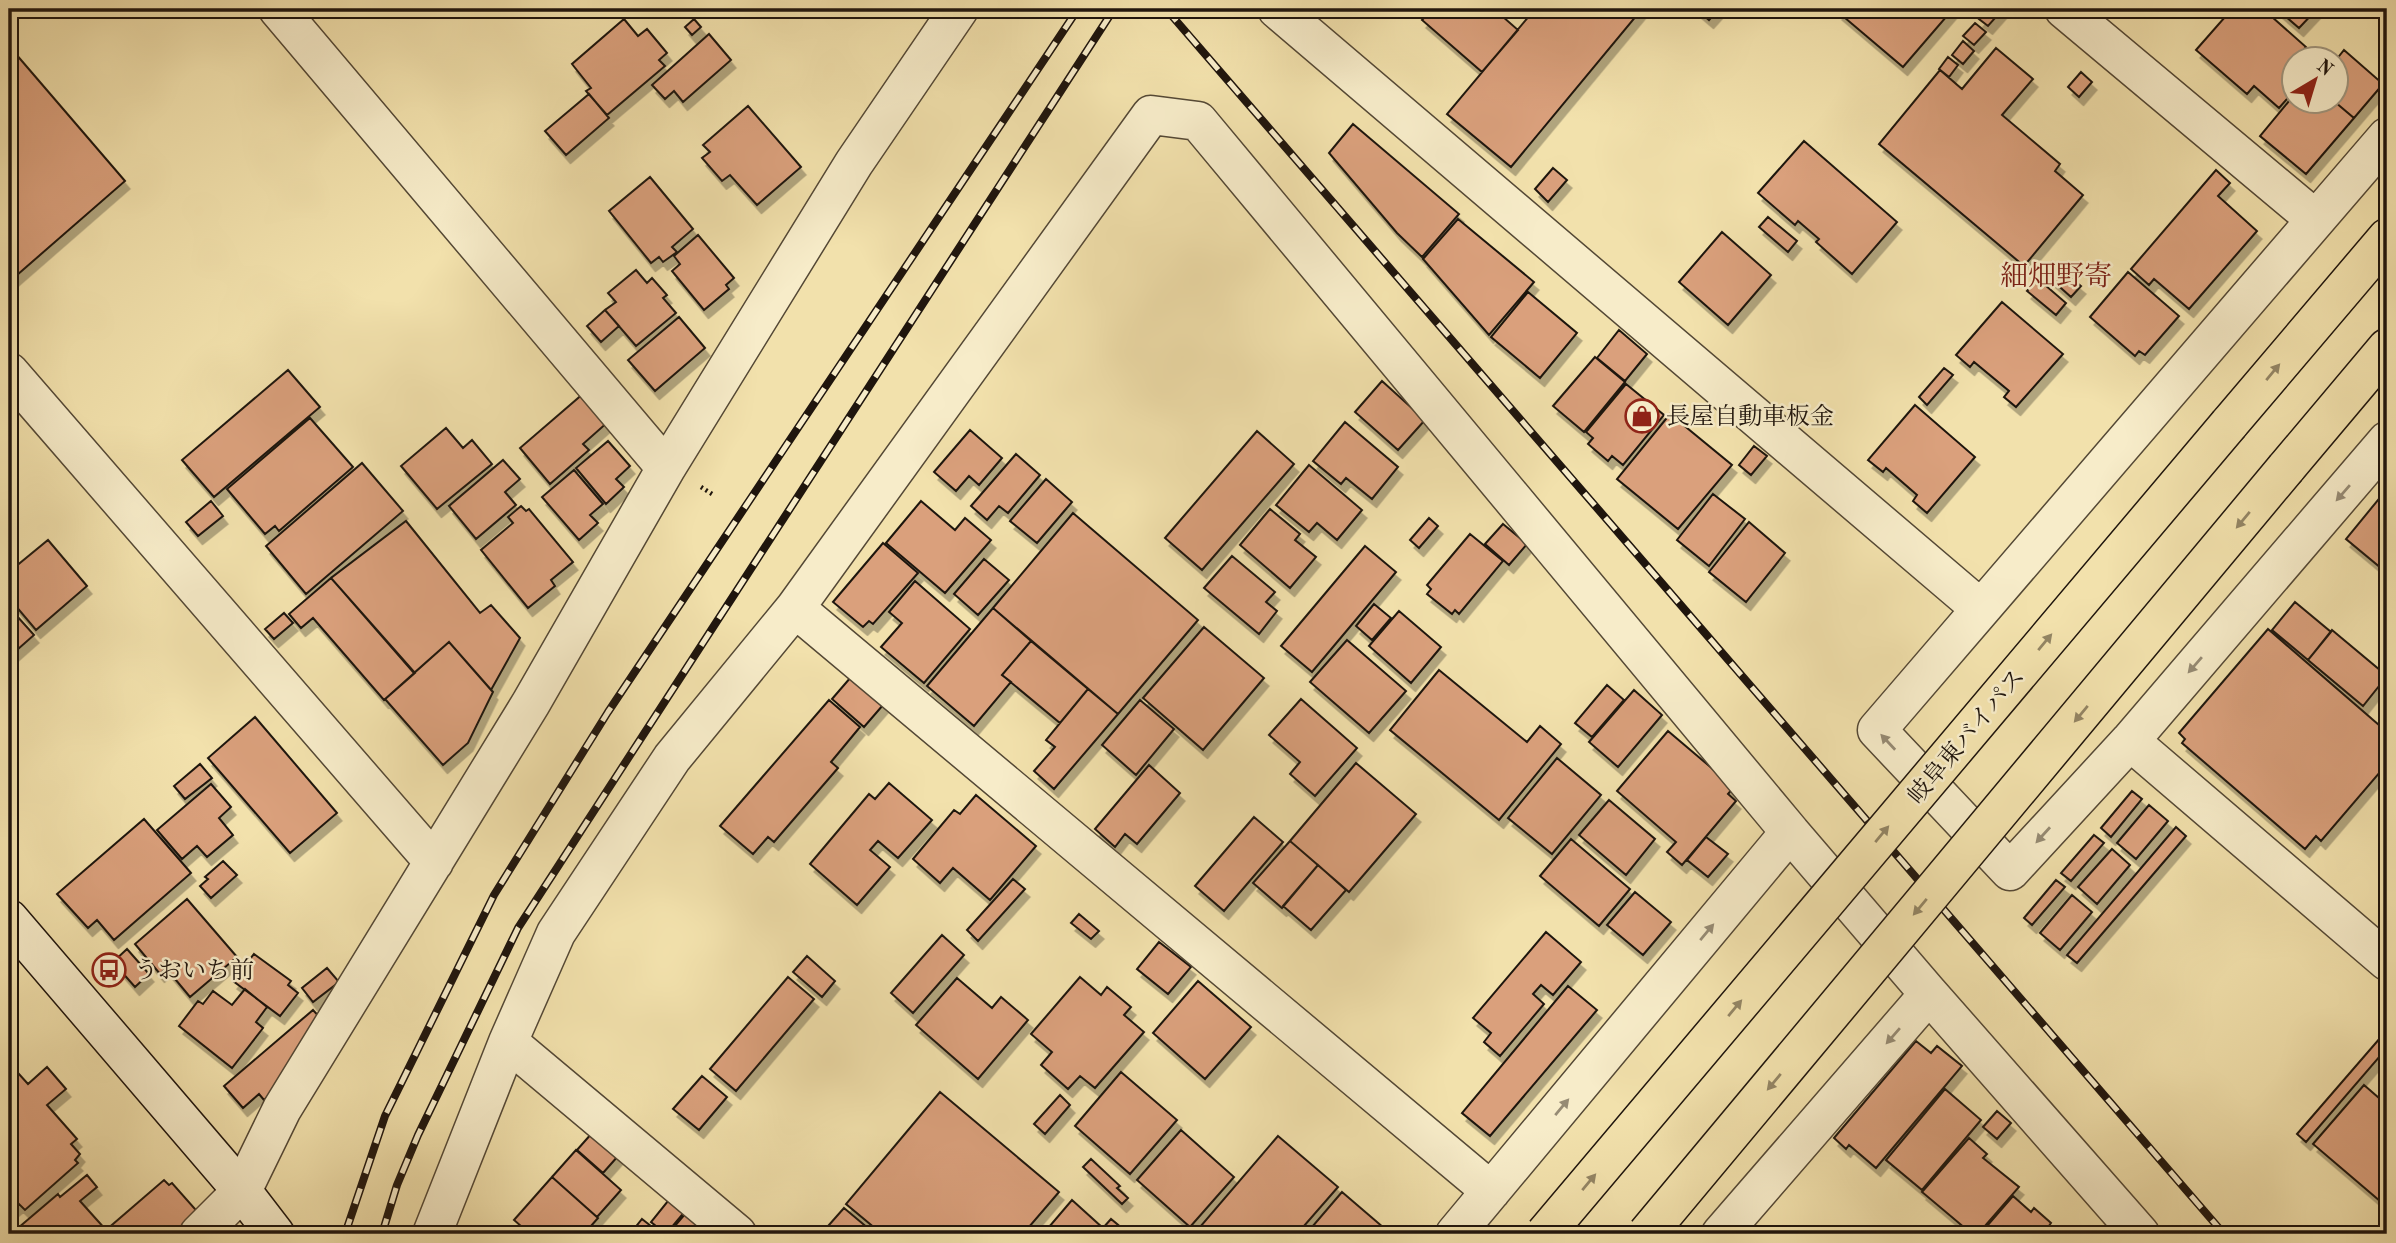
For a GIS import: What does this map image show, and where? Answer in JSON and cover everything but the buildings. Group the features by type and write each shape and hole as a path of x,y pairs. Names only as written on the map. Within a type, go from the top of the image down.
{"highway":[{"name":"岐阜東バイパス","path":"1545,1234 2387,238"},
{"path":"1647,1234 2387,348"}],"street":[{"path":"278,9 666,468"},
{"path":"199,1234 242,1191 282,1109 531,703 666,468 854,163 959,9"},
{"path":"1276,9 1981,609"},
{"path":"2064,9 2315,219"},
{"path":"432,1234 508,1042 556,933 672,758 795,608 1151,115 1198,121 1790,832 2140,1234"},
{"path":"2387,136 1877,730 2010,872 2130,741 2387,441"},
{"path":"9,372 434,862"},
{"path":"795,608 1492,1191"},
{"path":"2130,741 2387,961"},
{"path":"1455,1234 1790,832"},
{"path":"9,919 242,1191 275,1234"},
{"path":"1721,1234 1929,994"},
{"path":"508,1042 737,1234"}],"railway":[{"path":"345,1234 385,1116 494,895 608,712 1078,9"},
{"path":"382,1234 397,1185 418,1135 518,928 1114,9"},
{"path":"1166,9 2224,1234"}],"place":[{"name":"長屋自動車板金","path":"1642,416"},
{"name":"うおいち前","path":"109,970"}],"district":[{"name":"細畑野寄","path":"2056,275"}]}
